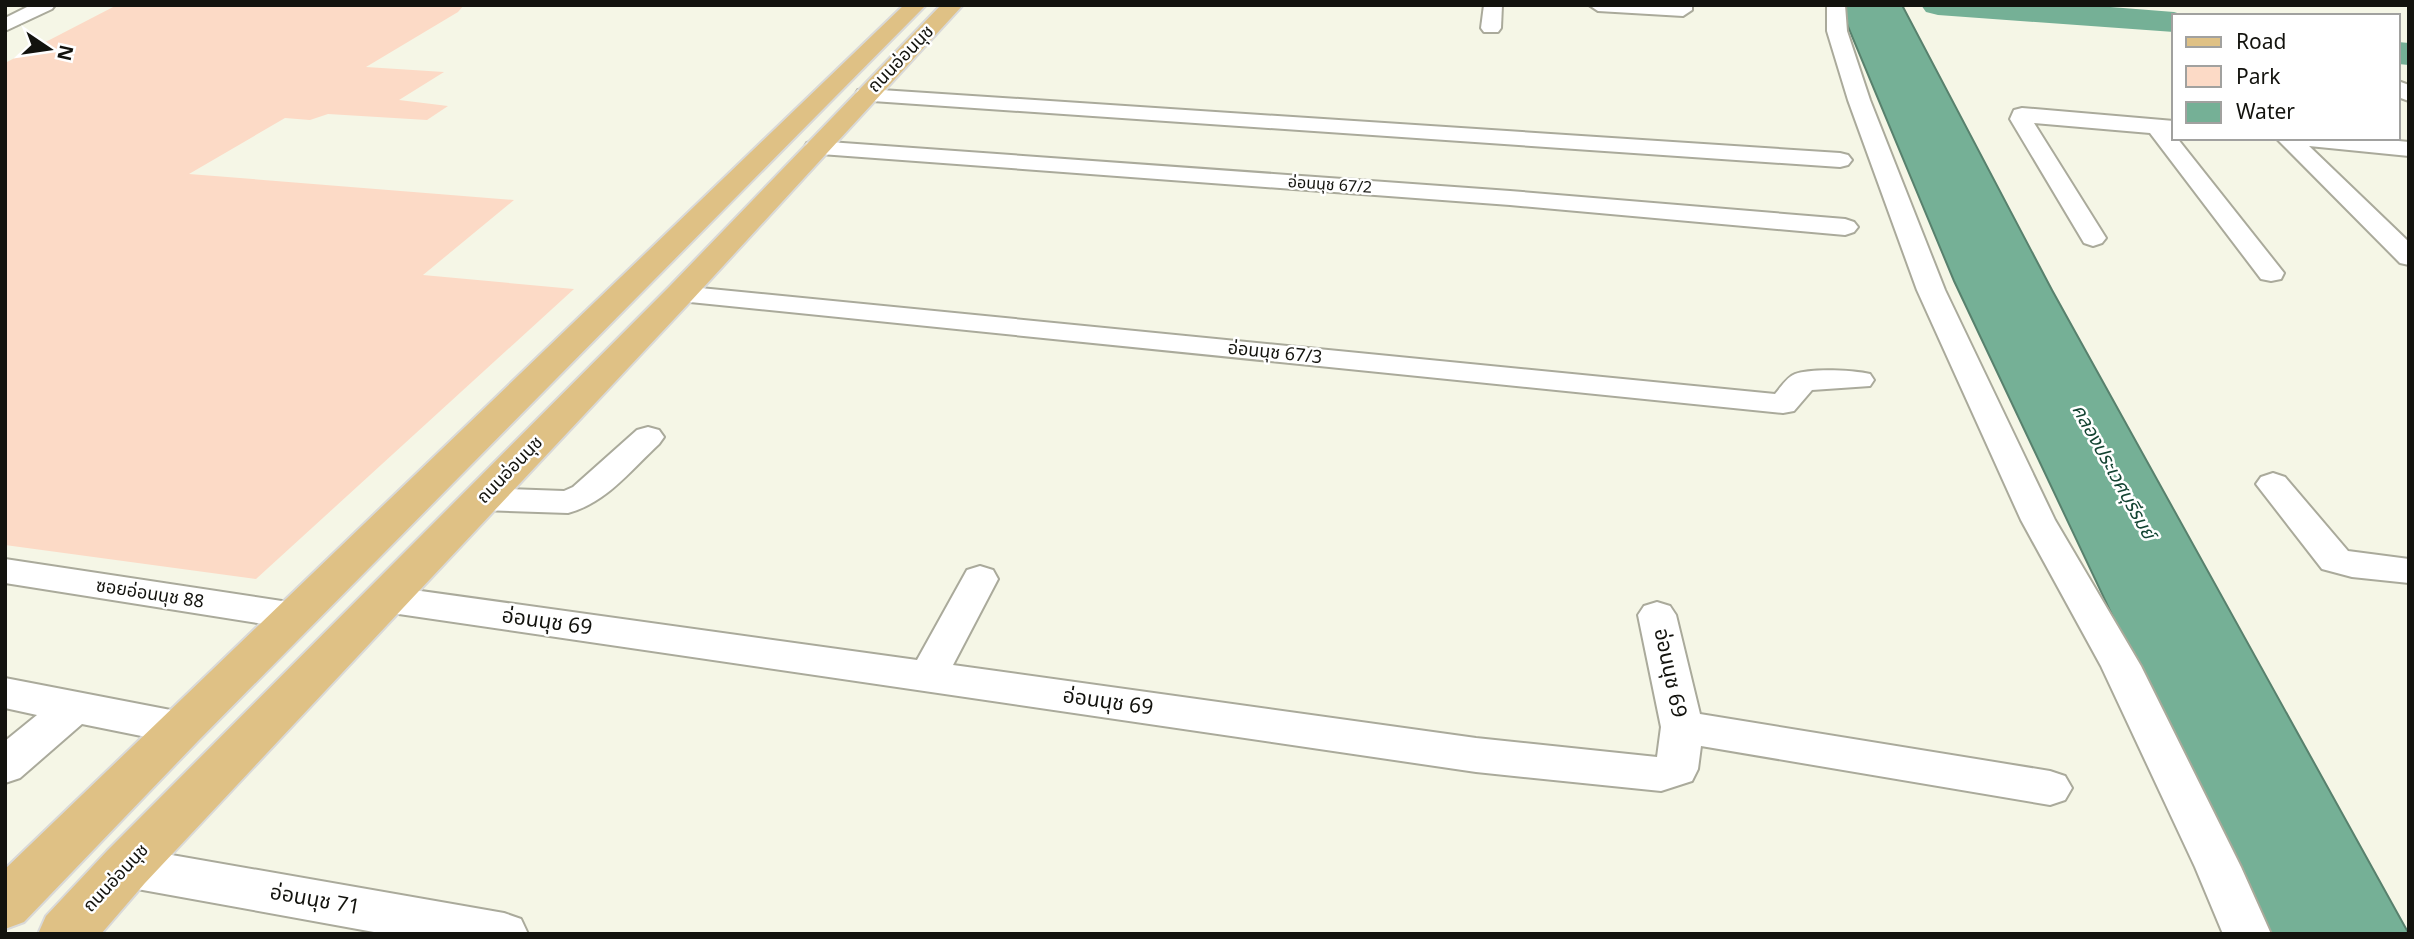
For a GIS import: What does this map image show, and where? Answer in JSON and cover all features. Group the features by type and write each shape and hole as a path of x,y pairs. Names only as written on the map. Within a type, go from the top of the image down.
{"main road":[{"name":"ถนนอ่อนนุช","path":"5,905 181,728 916,5"},
{"name":"ถนนอ่อนนุช","path":"66,934 126,866 680,294 953,5"}],"street":[{"path":"5,25 46,5"},
{"path":"1491,28 1493,5"},
{"path":"1598,5 1683,8 1684,32"},
{"path":"1836,5 1837,32 1859,100 1931,290 2038,520 2121,666 2218,867 2247,934"},
{"path":"866,95 1840,160"},
{"path":"2093,238 2021,119 2022,115 2165,127"},
{"path":"2174,140 2271,273"},
{"path":"2292,140 2409,257"},
{"path":"2312,140 2409,149"},
{"name":"อ่อนนุช 67/2","path":"816,148 1483,196 1844,227"},
{"name":"อ่อนนุช 67/3","path":"680,294 1783,404 1804,381 1859,380"},
{"path":"482,499 568,502 585,495 648,437"},
{"path":"2273,484 2334,559 2352,565 2409,571"},
{"name":"ซอยอ่อนนุช 88","path":"5,571 295,616"},
{"path":"928,676 980,579"},
{"name":"อ่อนนุช 69","path":"384,599 1476,755 1661,774 1677,769 1682,727 1657,615"},
{"path":"5,693 181,728"},
{"path":"5,766 76,705"},
{"path":"1682,727 2050,788"},
{"name":"อ่อนนุช 71","path":"126,866 504,934"}],"green space":[{"path":"117,5 464,5 458,12 366,67 444,72 399,100 448,106 427,120 328,114 310,120 285,118 189,174 514,200 423,275 574,289 256,579 5,545 5,63"}],"water":[{"name":"คลองประเวศบุรีรมย์","path":"1839,5 1902,5 2052,290 2409,934 2263,934 1954,281"}],"waterway":[{"path":"1938,5 2172,22"},
{"path":"2400,53 2409,54"}]}
